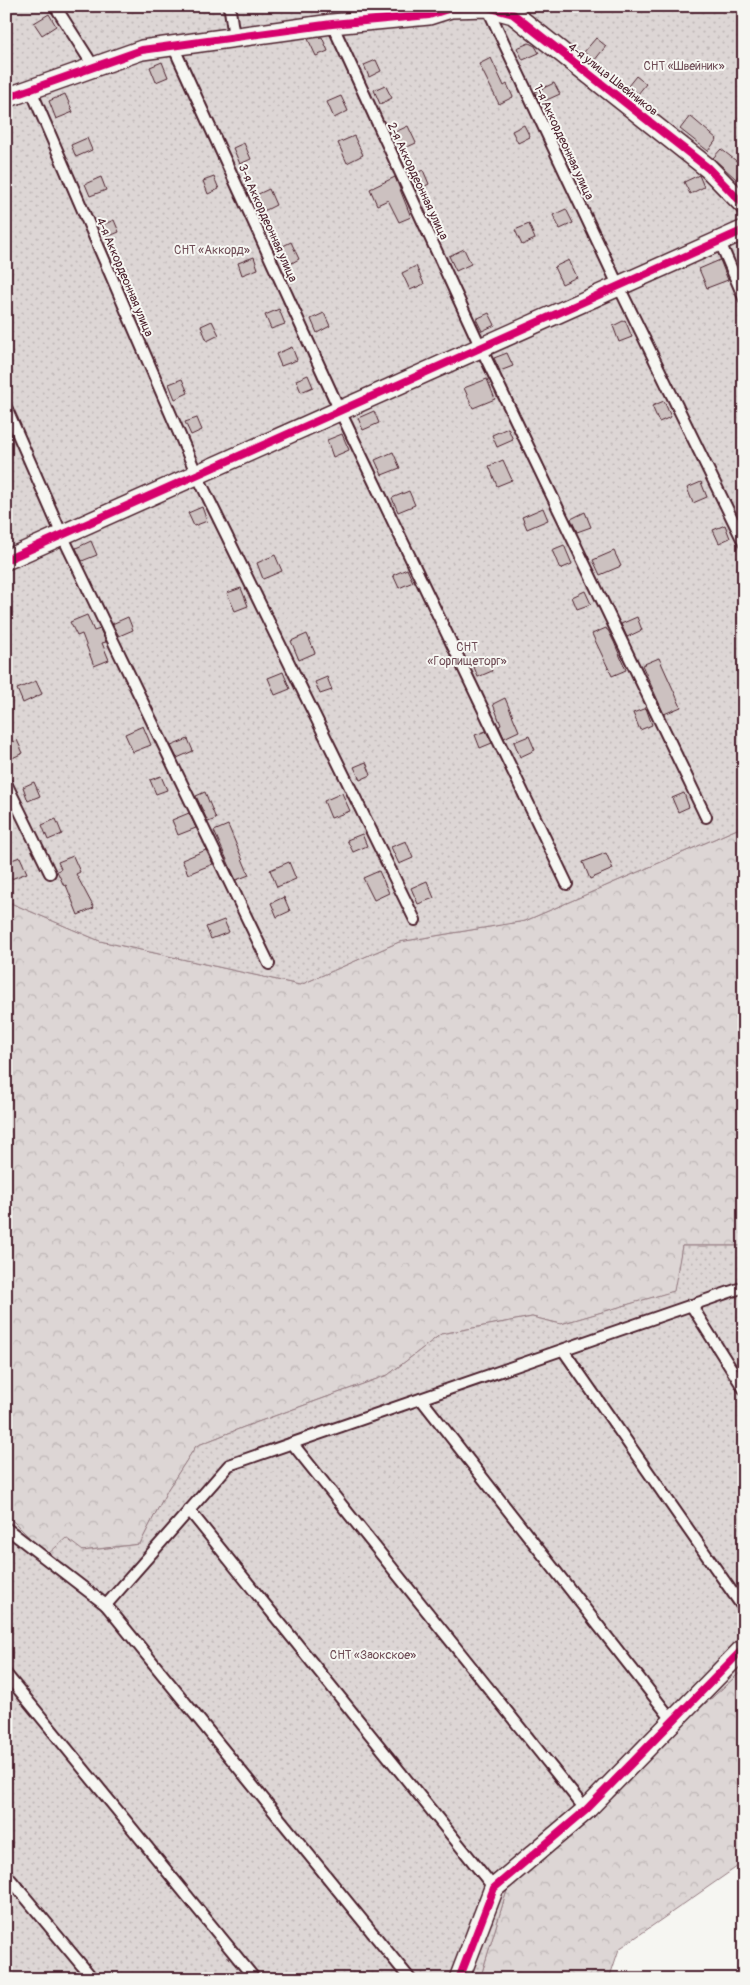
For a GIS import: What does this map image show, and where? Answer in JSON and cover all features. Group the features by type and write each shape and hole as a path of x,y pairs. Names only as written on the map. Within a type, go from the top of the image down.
{"street":[{"name":"4-я улица Швейников","path":"6,98 142,50 332,24 429,14 451,7 487,7 513,14 708,168 744,204"},
{"path":"6,560 744,230"},
{"path":"460,1979 494,1888 586,1810 744,1648"}],"lane":[{"path":"54,6 94,67"},
{"path":"228,6 234,37"},
{"name":"1-я Аккордеонная улица","path":"487,7 619,287 744,543"},
{"name":"2-я Аккордеонная улица","path":"332,24 481,348 706,817"},
{"name":"3-я Аккордеонная улица","path":"173,46 340,411 567,884"},
{"name":"4-я Аккордеонная улица","path":"31,90 197,475 416,920"},
{"path":"720,242 744,298"},
{"path":"6,407 62,535 269,964"},
{"path":"6,783 50,873"},
{"path":"106,1606 229,1465 744,1287"},
{"path":"691,1305 744,1389"},
{"path":"563,1350 744,1609"},
{"path":"421,1399 673,1721"},
{"path":"292,1443 586,1810"},
{"path":"190,1510 494,1888"},
{"path":"6,1528 106,1606 410,1979"},
{"path":"6,1674 255,1979"},
{"path":"6,1874 93,1979"}],"green space":[{"path":"6,6 744,6 744,826 525,921 399,942 300,985 100,941 6,901"},
{"path":"744,826 744,1246 682,1246 675,1291 561,1324 532,1317 441,1334 388,1375 196,1446 168,1489 140,1544 47,1555 6,1514 6,901 100,941 300,985 399,942 525,921"},
{"name":"СНТ «Заокское»","path":"682,1246 744,1246 744,1669 511,1877 480,1979 6,1979 6,1514 47,1555 66,1538 83,1551 140,1544 168,1489 196,1446 388,1375 441,1334 532,1317 561,1324 674,1291"},
{"path":"744,1669 744,1862 619,1949 609,1979 480,1979 511,1877"}],"building":[{"path":"49,14 56,26 42,35 34,23"},
{"path":"322,37 328,51 316,56 308,39"},
{"path":"596,38 606,46 594,61 584,52"},
{"path":"529,43 535,46 539,53 523,60 517,48"},
{"path":"491,58 504,86 507,84 513,97 499,104 479,64"},
{"path":"376,60 381,71 369,77 364,65"},
{"path":"162,62 168,77 156,82 150,67"},
{"path":"636,76 646,84 638,94 628,86"},
{"path":"554,83 560,94 540,103 535,92"},
{"path":"385,85 392,98 380,104 374,90"},
{"path":"65,94 73,112 56,119 49,101"},
{"path":"341,96 348,111 334,118 327,102"},
{"path":"690,116 717,139 708,151 680,129"},
{"path":"524,125 530,137 518,143 512,131"},
{"path":"408,126 416,143 401,150 393,133"},
{"path":"354,136 363,155 347,163 338,143"},
{"path":"87,138 92,150 76,157 71,145"},
{"path":"244,143 251,159 240,164 233,148"},
{"path":"721,149 744,167 736,179 713,158"},
{"path":"423,170 429,184 416,191 410,176"},
{"path":"699,175 704,187 690,194 684,182"},
{"path":"101,177 106,190 90,196 85,184"},
{"path":"214,177 219,189 208,194 203,181"},
{"path":"395,177 411,217 399,222 388,200 377,205 370,189"},
{"path":"269,189 276,205 266,210 261,210 254,196"},
{"path":"566,209 573,223 560,229 553,215"},
{"path":"114,220 119,232 107,237 102,225"},
{"path":"529,224 535,239 522,245 515,230"},
{"path":"291,242 299,259 290,264 284,264 277,249"},
{"path":"464,249 471,264 456,271 449,256"},
{"path":"254,257 258,269 242,275 238,263"},
{"path":"569,260 577,277 562,284 554,267"},
{"path":"720,260 728,280 707,288 699,269"},
{"path":"416,266 424,284 410,290 402,273"},
{"path":"279,309 285,324 271,329 265,315"},
{"path":"324,313 330,326 317,333 311,319"},
{"path":"489,313 495,325 482,331 476,319"},
{"path":"625,320 632,337 619,342 613,326"},
{"path":"212,321 219,335 207,341 201,326"},
{"path":"292,347 297,360 281,366 276,354"},
{"path":"507,353 513,366 500,371 494,358"},
{"path":"308,375 313,387 301,392 296,380"},
{"path":"182,379 188,393 175,399 169,384"},
{"path":"487,379 495,399 473,408 464,388"},
{"path":"664,401 671,417 659,422 652,406"},
{"path":"374,411 379,423 363,430 358,418"},
{"path":"197,418 202,430 191,435 185,422"},
{"path":"508,428 513,440 497,447 492,435"},
{"path":"342,434 349,450 333,457 327,440"},
{"path":"393,452 400,468 382,475 375,460"},
{"path":"503,460 512,480 497,486 489,466"},
{"path":"701,482 707,497 693,503 687,488"},
{"path":"409,491 415,505 398,512 392,498"},
{"path":"202,507 207,521 194,526 188,513"},
{"path":"543,508 548,520 527,529 522,517"},
{"path":"585,512 591,527 577,532 571,519"},
{"path":"725,525 730,538 719,543 713,530"},
{"path":"91,541 97,555 82,561 76,548"},
{"path":"564,545 572,564 560,569 552,550"},
{"path":"614,551 621,566 600,575 593,560"},
{"path":"275,555 282,571 263,579 257,563"},
{"path":"407,569 413,582 399,588 393,575"},
{"path":"241,588 248,606 235,611 227,593"},
{"path":"585,591 591,604 577,609 572,597"},
{"path":"87,615 94,631 100,629 106,642 102,643 109,660 94,666 82,634 77,636 70,622"},
{"path":"128,617 133,630 119,636 112,624"},
{"path":"637,617 642,630 627,637 621,624"},
{"path":"606,628 626,670 612,676 592,634"},
{"path":"307,634 315,653 299,660 291,641"},
{"path":"486,656 492,671 478,677 472,662"},
{"path":"659,658 681,707 664,714 642,665"},
{"path":"283,672 290,689 275,695 268,678"},
{"path":"327,677 332,690 320,694 315,682"},
{"path":"36,681 42,694 23,703 17,689"},
{"path":"505,698 519,731 504,738 493,704"},
{"path":"646,708 652,725 640,730 633,713"},
{"path":"143,726 151,745 133,752 125,734"},
{"path":"486,731 492,743 480,748 475,735"},
{"path":"529,736 535,750 520,757 514,742"},
{"path":"188,739 193,751 177,758 171,746"},
{"path":"17,740 23,753 6,761 6,744"},
{"path":"366,762 371,775 360,780 354,767"},
{"path":"161,776 167,790 156,794 150,780"},
{"path":"34,782 40,796 28,801 23,787"},
{"path":"205,792 216,819 208,822 196,796"},
{"path":"342,793 350,811 331,818 324,801"},
{"path":"684,793 689,807 678,812 672,798"},
{"path":"189,813 196,828 178,835 172,820"},
{"path":"56,819 62,834 48,840 42,825"},
{"path":"228,825 249,875 236,880 214,831"},
{"path":"362,834 367,846 353,852 347,840"},
{"path":"406,841 413,858 399,864 391,847"},
{"path":"206,850 213,864 188,874 182,860"},
{"path":"606,853 613,869 590,879 583,862"},
{"path":"73,856 80,872 76,874 94,908 78,915 66,885 64,886 57,871 61,869 58,862"},
{"path":"20,857 27,873 11,879 6,868 6,862"},
{"path":"289,862 296,879 277,887 270,870"},
{"path":"379,871 389,893 374,900 363,878"},
{"path":"427,881 434,898 418,904 411,888"},
{"path":"284,897 290,911 277,917 271,903"},
{"path":"224,920 229,932 211,939 206,927"}],"cycle path":[{"path":"6,98 142,50 332,24 429,15 451,8 487,7 513,14 708,168 744,205"},
{"path":"6,560 744,230"},
{"path":"459,1979 494,1888 586,1810 744,1648"}],"park label":[{"name":"СНТ «Швейник»","path":"684,66"},
{"name":"СНТ «Аккорд»","path":"212,250"},
{"name":"СНТ «Горпищеторг»","path":"467,654"}]}
